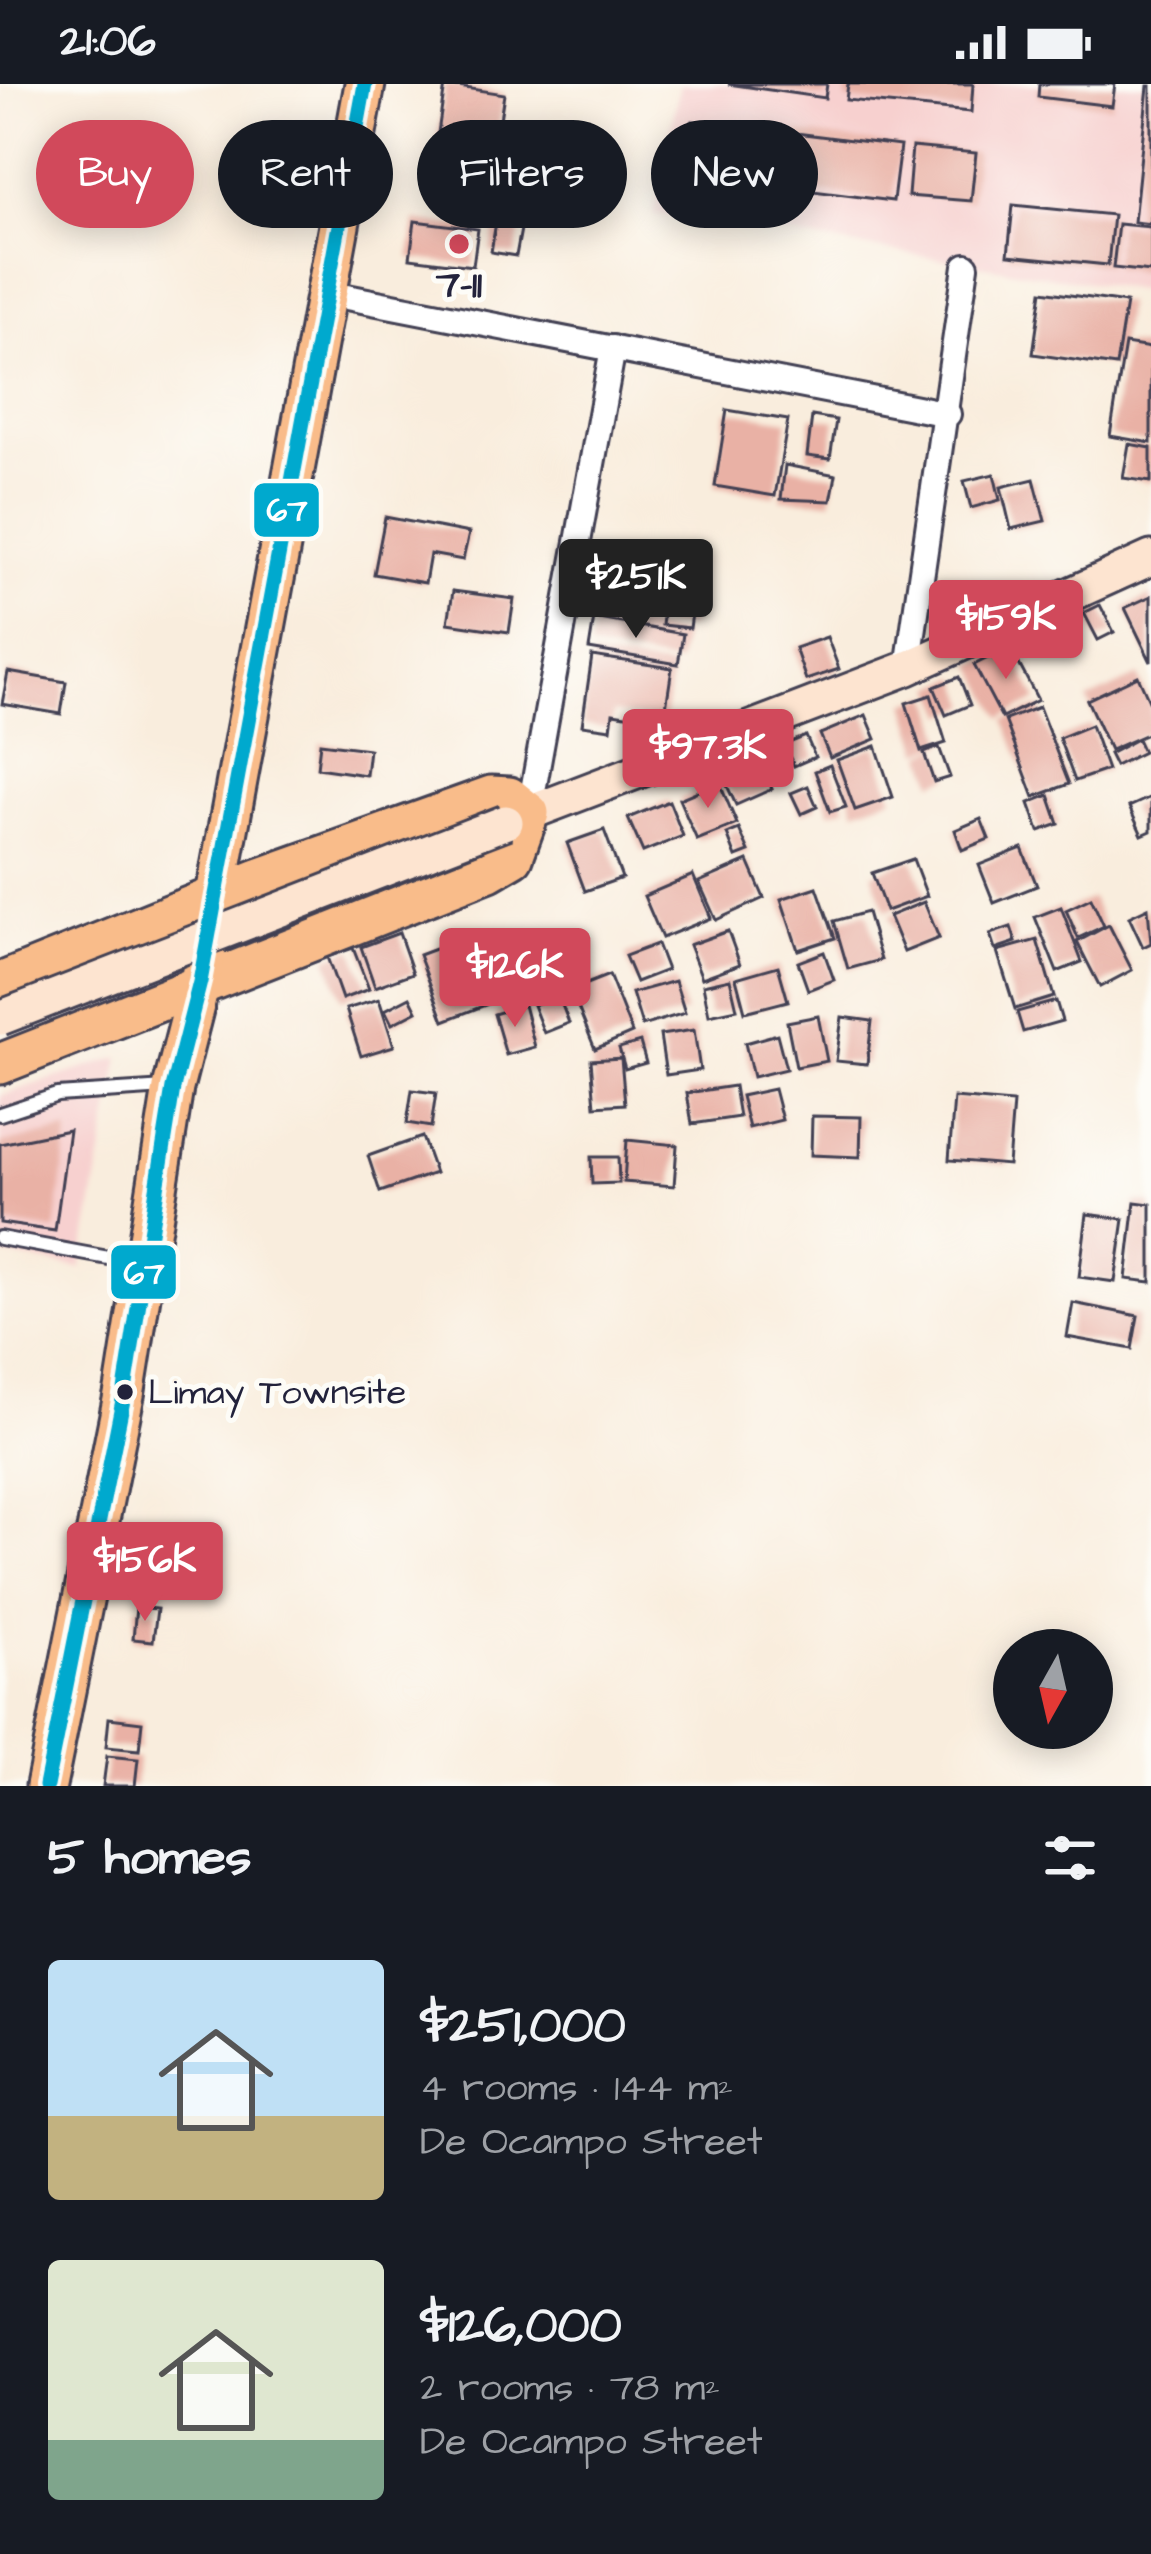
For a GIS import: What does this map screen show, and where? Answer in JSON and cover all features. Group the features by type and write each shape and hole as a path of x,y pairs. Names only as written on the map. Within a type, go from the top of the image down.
{"main road":[{"path":"46,1786 145,1264 173,1088 200,982 364,84"},
{"path":"0,982 491,796 509,797 518,818 517,852 507,862 0,1064"}],"street":[{"path":"908,668 966,266"},
{"path":"326,293 948,415"},
{"path":"518,818 614,348"},
{"path":"0,1018 908,668 1151,558"}],"lane":[{"path":"0,1114 57,1095 173,1088"},
{"path":"0,1238 145,1264"}],"shaded area":[{"path":"680,84 1151,84 1151,292 742,228 818,228 818,120 673,120"},
{"path":"120,1057 81,1268 0,1255 0,1096"}],"building":[{"path":"728,84 827,84 825,98"},
{"path":"848,84 973,84 971,112 846,100"},
{"path":"1039,84 1115,84 1112,106 1038,97"},
{"path":"445,85 504,94 500,120 440,120"},
{"path":"1151,86 1151,224 1134,222"},
{"path":"818,136 900,146 893,201 818,192"},
{"path":"912,147 976,153 971,201 908,196"},
{"path":"1013,205 1113,215 1108,265 1008,255"},
{"path":"415,221 417,228 478,229 473,266 410,258"},
{"path":"1118,224 1151,227 1151,272 1113,268"},
{"path":"495,228 521,228 516,256 491,252"},
{"path":"1042,291 1126,303 1116,366 1033,354"},
{"path":"1125,344 1151,348 1151,443 1110,436"},
{"path":"727,410 788,420 775,496 715,486"},
{"path":"812,416 836,420 830,459 807,456"},
{"path":"1129,444 1151,448 1151,482 1123,478"},
{"path":"785,465 836,475 831,501 781,499"},
{"path":"994,474 1000,500 971,508 964,481"},
{"path":"1034,479 1045,521 1011,529 1001,487"},
{"path":"385,517 469,533 463,560 430,554 425,583 374,574"},
{"path":"453,591 514,599 509,632 448,623"},
{"path":"1151,596 1151,662 1125,608"},
{"path":"665,602 693,606 690,628 662,625"},
{"path":"1100,605 1114,632 1098,640 1084,613"},
{"path":"594,618 683,634 678,664 589,649"},
{"path":"827,637 839,669 806,680 795,648"},
{"path":"1010,647 1038,700 1002,718 974,665"},
{"path":"592,656 672,668 664,721 613,713 611,729 582,725"},
{"path":"8,672 66,682 61,714 2,704"},
{"path":"1138,676 1151,705 1151,732 1110,750 1087,700"},
{"path":"959,677 970,705 946,715 934,687"},
{"path":"931,695 946,743 921,751 906,703"},
{"path":"1039,707 1069,784 1034,797 1005,720"},
{"path":"866,715 876,739 830,758 820,734"},
{"path":"1091,725 1107,770 1075,781 1059,738"},
{"path":"806,736 815,757 794,766 784,745"},
{"path":"1137,739 1143,752 1115,766 1109,754"},
{"path":"320,743 369,749 366,775 317,768"},
{"path":"876,746 893,797 855,810 837,760"},
{"path":"939,747 950,777 934,782 924,753"},
{"path":"760,761 772,789 736,805 723,777"},
{"path":"830,765 846,807 830,812 815,771"},
{"path":"719,782 737,824 697,840 679,799"},
{"path":"808,786 817,807 801,814 791,793"},
{"path":"1049,795 1059,824 1039,831 1029,803"},
{"path":"1151,797 1151,831 1142,835 1129,807"},
{"path":"669,801 683,836 643,852 628,818"},
{"path":"981,819 989,839 962,850 955,830"},
{"path":"739,829 749,852 736,857 727,834"},
{"path":"604,830 622,878 585,891 567,843"},
{"path":"1022,848 1037,886 994,903 979,865"},
{"path":"913,859 927,896 886,911 872,873"},
{"path":"748,861 764,898 716,920 699,882"},
{"path":"693,875 711,918 662,938 644,896"},
{"path":"817,887 835,938 798,950 781,899"},
{"path":"1091,898 1104,926 1078,938 1066,910"},
{"path":"924,902 939,938 904,952 889,916"},
{"path":"1061,907 1082,962 1057,972 1035,917"},
{"path":"1148,908 1151,943 1143,947 1129,917"},
{"path":"867,912 881,960 848,969 834,921"},
{"path":"1109,925 1132,970 1100,987 1077,942"},
{"path":"1011,927 1016,942 995,949 990,934"},
{"path":"728,931 740,964 702,978 689,945"},
{"path":"399,933 413,973 375,987 361,947"},
{"path":"467,937 491,1003 444,1021 419,955"},
{"path":"1037,940 1054,997 1015,1009 997,951"},
{"path":"657,944 667,970 636,982 625,956"},
{"path":"353,948 369,989 342,999 327,957"},
{"path":"824,952 834,980 808,990 798,962"},
{"path":"778,966 788,1001 745,1012 736,978"},
{"path":"609,975 632,1033 595,1049 571,990"},
{"path":"730,979 737,1009 709,1015 703,985"},
{"path":"675,981 685,1013 642,1026 632,993"},
{"path":"558,995 569,1023 544,1033 533,1005"},
{"path":"410,997 417,1011 392,1024 385,1010"},
{"path":"379,999 394,1046 361,1056 346,1009"},
{"path":"1056,1001 1062,1021 1023,1032 1017,1012"},
{"path":"524,1005 535,1047 506,1055 494,1014"},
{"path":"818,1016 827,1061 796,1067 787,1022"},
{"path":"842,1017 872,1021 867,1064 836,1061"},
{"path":"694,1030 700,1070 666,1075 660,1035"},
{"path":"777,1034 786,1069 753,1077 745,1043"},
{"path":"640,1042 646,1063 625,1069 619,1048"},
{"path":"621,1058 625,1104 595,1106 591,1060"},
{"path":"734,1086 739,1117 692,1124 687,1093"},
{"path":"774,1089 782,1120 749,1128 741,1096"},
{"path":"412,1090 436,1093 431,1127 407,1123"},
{"path":"954,1098 1013,1103 1008,1165 949,1160"},
{"path":"812,1116 861,1117 860,1157 811,1155"},
{"path":"69,1130 55,1231 0,1223 0,1144"},
{"path":"422,1137 435,1173 380,1192 368,1156"},
{"path":"627,1140 677,1145 674,1186 624,1182"},
{"path":"591,1157 618,1157 619,1183 592,1184"},
{"path":"1135,1202 1151,1204 1151,1282 1126,1279"},
{"path":"1087,1214 1124,1219 1115,1282 1079,1277"},
{"path":"1073,1303 1138,1316 1132,1349 1067,1337"},
{"path":"136,1607 157,1609 153,1641 133,1639"},
{"path":"109,1718 142,1722 139,1750 106,1747"},
{"path":"107,1756 138,1759 135,1786 103,1786"}],"transit line":[{"name":"67","path":"46,1786 125,1390 173,1088 200,982 365,84"}],"place":[{"name":"7-11","path":"459,244"},
{"name":"Limay Townsite","path":"125,1392"}]}
